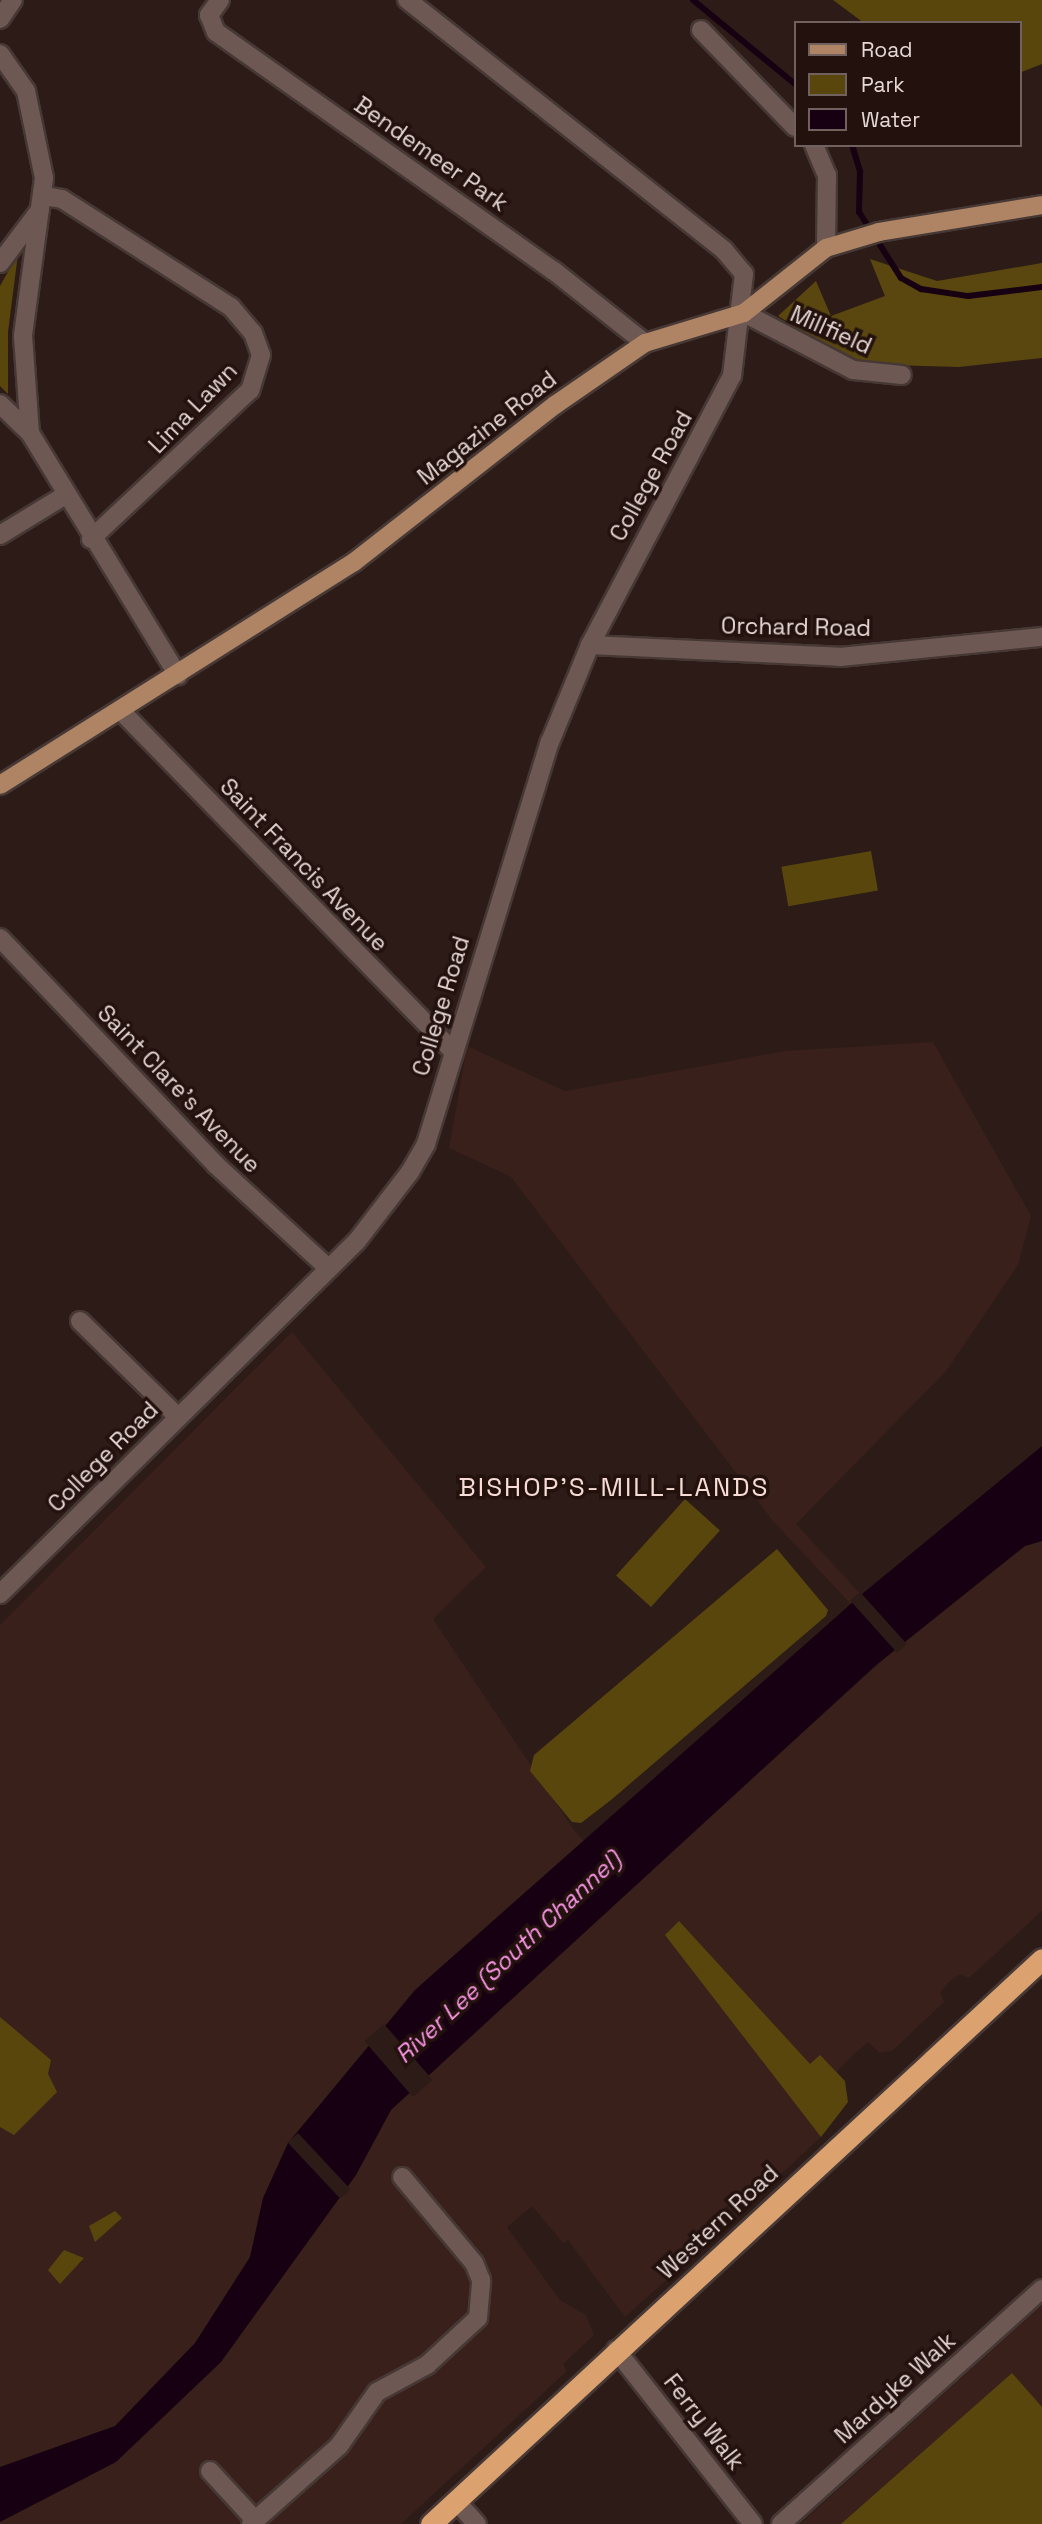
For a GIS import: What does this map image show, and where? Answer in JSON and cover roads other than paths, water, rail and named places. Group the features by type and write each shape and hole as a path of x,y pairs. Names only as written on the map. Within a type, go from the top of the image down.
{"highway":[{"name":"Western Road","path":"431,2524 616,2350 1042,1959"}],"main road":[{"name":"Magazine Road","path":"0,785 354,562 555,405 645,343 744,313 826,248 879,232 1042,205"}],"street":[{"path":"0,19 13,0"},
{"name":"Bendemeer Park","path":"220,0 209,15 216,32 554,271 645,343"},
{"name":"College Road","path":"0,1594 373,1224 421,1153 529,795 590,645 728,386 744,313 744,274 724,250 407,0"},
{"path":"701,30 794,126"},
{"path":"0,54 15,68 30,104 44,201 23,336 30,433"},
{"path":"815,147 828,175 826,248"},
{"name":"Lima Lawn","path":"44,201 62,199 231,307 253,333 261,355 250,390 91,539"},
{"path":"0,263 44,201"},
{"name":"Millfield","path":"744,313 853,370 902,375"},
{"path":"0,404 30,433 64,496 177,675"},
{"path":"0,535 64,496"},
{"name":"Orchard Road","path":"590,645 840,657 1042,637"},
{"name":"Saint Francis Avenue","path":"120,710 453,1052"},
{"name":"Saint Clare's Avenue","path":"0,938 211,1160 328,1268"},
{"path":"80,1321 178,1417"},
{"path":"210,2471 253,2522 339,2446 377,2392 427,2365 478,2318 481,2280 474,2263 402,2177"},
{"name":"Mardyke Walk","path":"782,2524 1042,2289"},
{"name":"Ferry Walk","path":"616,2350 753,2524"},
{"path":"456,2501 477,2524"}],"water":[{"name":"River Lee (South Channel)","path":"1042,1446 1042,1541 1025,1546 875,1666 391,2110 356,2175 221,2362 116,2462 0,2522 0,2467 115,2426 195,2343 250,2257 263,2198 288,2143 415,1990 862,1594"}],"waterway":[{"path":"693,0 794,83"},
{"path":"853,147 860,172 859,212 901,278 921,289 968,296 1042,287"}],"district":[{"name":"BISHOP'S-MILL-LANDS","path":"614,1488"}]}
